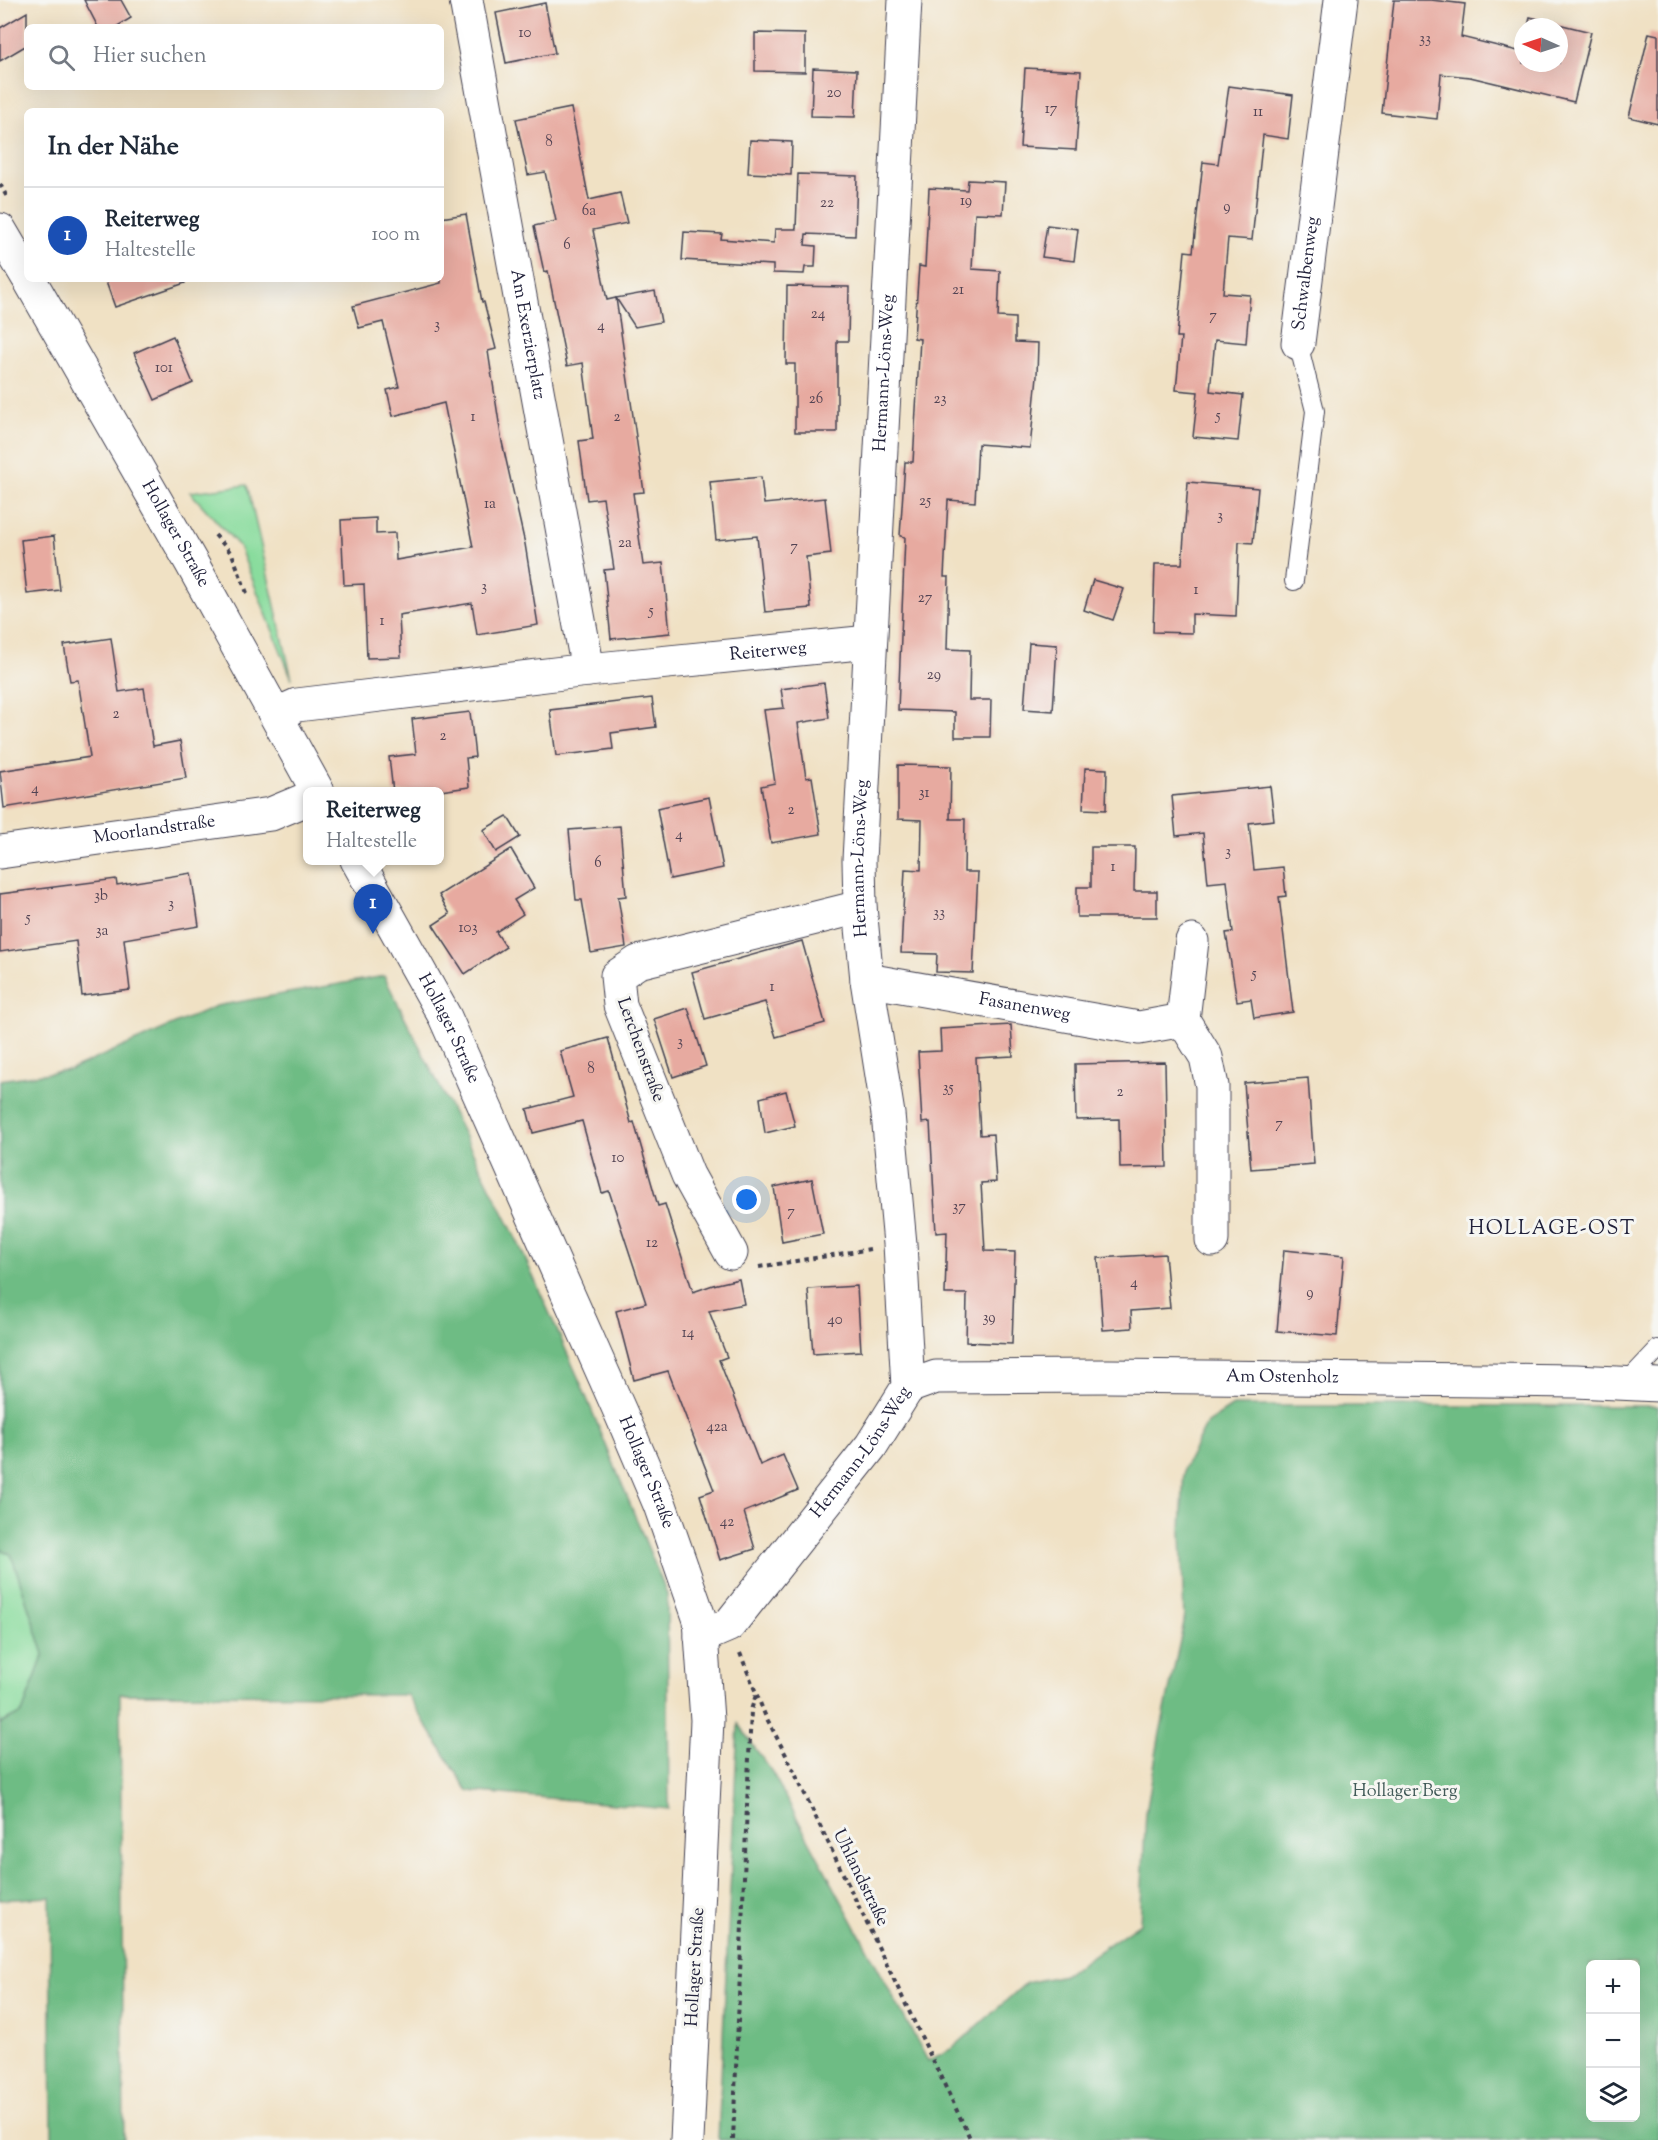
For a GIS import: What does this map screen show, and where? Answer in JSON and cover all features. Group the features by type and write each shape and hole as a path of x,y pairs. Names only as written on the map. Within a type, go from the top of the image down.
{"street":[{"name":"Am Exerzierplatz","path":"466,0 588,670"},
{"name":"Hermann-Löns-Weg","path":"715,1631 871,1446 908,1387 900,1244 888,1114 867,980 860,908 859,860 905,0"},
{"name":"Schwalbenweg","path":"1298,343 1341,0"},
{"name":"Hollager Straße","path":"0,230 24,271"},
{"name":"Hollager Straße","path":"30,282 277,714 315,787"},
{"name":"Reiterweg","path":"277,714 297,705 588,670 869,642"},
{"name":"Moorlandstraße","path":"0,852 271,814 303,801"},
{"name":"Hollager Straße","path":"359,865 445,1017 582,1322 660,1504 700,1620 715,1631 707,1720 687,2140"},
{"name":"Lerchenstraße","path":"731,1253 683,1164 620,1005 618,976 638,962 860,908"},
{"path":"1192,941 1183,1020 1206,1057 1212,1086 1212,1240"},
{"name":"Fasanenweg","path":"867,980 1139,1028 1183,1020"},
{"name":"Am Ostenholz","path":"908,1387 936,1377 1108,1376 1642,1384"}],"lane":[{"name":"Schwalbenweg","path":"1294,581 1315,411 1298,343"},
{"path":"1642,1384 1658,1350"}],"path":[{"path":"731,1253 758,1267 900,1244"},
{"name":"Uhlandstraße","path":"715,1631 756,1693 971,2140"},
{"path":"733,2140 751,1710 756,1693"}],"green space":[{"path":"247,485 292,679 239,546 190,492"},
{"path":"384,976 517,1240 581,1384 667,1594 669,1809 468,1791 407,1695 120,1694 124,2140 52,2140 50,1897 0,1900 0,1724 22,1713 44,1654 11,1554 0,1549 0,1080 70,1070 216,1006"},
{"name":"Hollager Berg","path":"1233,1406 1658,1406 1658,2140 718,2140 738,1724 772,1772 928,2061 953,2048 1026,1983 1064,1975 1140,1923 1146,1812 1184,1622 1181,1532 1184,1468 1207,1423"},
{"path":"0,1549 11,1554 44,1654 22,1713 0,1724"}],"building":[{"path":"84,0 121,0 131,18 121,24 96,24"},
{"path":"1394,0 1431,0 1465,4 1461,37 1514,50 1514,72 1568,72 1568,26 1591,32 1574,102 1470,77 1441,74 1437,119 1382,113"},
{"path":"545,3 555,53 506,63 496,13"},
{"path":"27,12 27,24 24,24 24,47 0,61 0,28"},
{"path":"755,33 805,34 805,72 755,71"},
{"path":"1649,33 1658,35 1658,124 1629,117"},
{"path":"813,68 857,70 855,117 811,116"},
{"path":"1025,68 1081,71 1076,150 1020,147"},
{"path":"1229,86 1293,95 1288,139 1263,135 1252,240 1228,238 1223,293 1250,295 1246,343 1215,340 1210,391 1243,395 1238,441 1193,437 1198,392 1176,390 1181,337 1177,337 1185,251 1193,252 1203,162 1218,164"},
{"path":"571,108 589,200 620,193 627,223 593,230 607,300 616,298 644,492 633,493 643,565 663,563 670,633 611,639 604,570 614,569 603,498 587,500 579,441 593,439 583,363 567,366 548,271 544,272 534,226 556,221 545,172 528,175 516,119"},
{"path":"750,140 792,142 791,175 748,173"},
{"path":"798,174 857,176 855,236 806,234 805,245 816,246 815,267 805,267 804,274 773,273 773,265 682,260 684,232 722,234 721,239 774,243 775,229 796,229"},
{"path":"968,180 1005,182 1003,214 975,213 972,269 1000,271 998,317 1015,318 1015,342 1038,343 1030,448 978,444 975,502 948,500 944,577 949,577 947,649 970,650 969,700 991,700 990,737 955,737 955,712 898,710 905,537 900,536 905,462 913,462 920,339 914,338 919,266 925,267 929,188 967,190"},
{"path":"466,214 482,302 484,302 496,349 488,351 502,442 525,544 538,625 477,635 472,603 399,615 401,657 367,658 364,584 344,585 341,520 376,518 376,534 395,533 396,560 473,547 444,403 393,416 387,390 399,387 383,322 359,328 353,306 444,282 444,218"},
{"path":"1047,225 1078,229 1074,261 1042,257"},
{"path":"106,282 185,282 185,283 115,307"},
{"path":"787,286 849,287 848,341 837,341 837,432 795,432 795,364 786,364"},
{"path":"655,291 661,322 635,327 616,298"},
{"path":"173,336 193,383 155,400 134,353"},
{"path":"761,477 764,504 825,498 831,554 806,557 811,608 765,612 757,536 716,540 710,482"},
{"path":"1188,482 1258,488 1253,543 1239,542 1236,616 1192,614 1192,633 1153,632 1155,564 1182,564"},
{"path":"54,536 60,590 27,594 21,540"},
{"path":"1093,580 1124,589 1113,620 1084,610"},
{"path":"111,638 119,692 144,688 153,746 180,741 186,778 4,808 0,771 90,757 78,680 70,681 64,645"},
{"path":"1029,643 1057,645 1053,711 1024,709"},
{"path":"824,683 829,718 798,723 806,778 812,777 821,834 771,843 761,786 775,783 764,710 784,708 781,689"},
{"path":"652,698 656,727 611,733 613,749 556,756 550,710"},
{"path":"470,712 475,757 466,758 469,787 444,790 444,787 392,787 389,757 416,754 412,719"},
{"path":"898,765 951,766 950,819 965,819 964,872 978,872 973,973 936,972 937,954 901,953 905,869 921,870 922,820 898,819"},
{"path":"1085,768 1107,769 1106,810 1083,809"},
{"path":"1270,786 1274,820 1249,823 1254,870 1283,867 1286,896 1279,897 1293,1012 1254,1018 1251,999 1237,1001 1226,933 1233,932 1227,881 1208,883 1203,833 1176,836 1172,796"},
{"path":"709,797 723,868 670,879 657,808"},
{"path":"507,816 520,837 496,852 483,830"},
{"path":"620,826 626,896 618,897 626,947 591,953 582,900 576,900 569,830"},
{"path":"1091,847 1135,847 1134,891 1157,891 1157,917 1077,917 1077,887 1091,887"},
{"path":"511,849 534,888 514,900 523,914 496,932 506,947 465,974 433,925 450,914 439,895"},
{"path":"191,873 199,926 124,939 130,990 82,996 76,941 0,952 0,894 116,879 117,885"},
{"path":"802,941 825,1023 776,1037 765,1002 705,1019 692,972"},
{"path":"688,1008 706,1066 673,1077 654,1019"},
{"path":"1011,1025 1013,1056 976,1058 980,1135 993,1134 996,1182 981,1183 985,1251 1015,1252 1012,1344 966,1342 967,1294 945,1294 947,1232 936,1233 930,1122 922,1123 918,1052 941,1051 940,1029"},
{"path":"608,1038 631,1123 634,1122 658,1206 665,1204 693,1292 739,1279 744,1304 709,1311 727,1357 719,1360 760,1465 783,1455 798,1490 744,1512 755,1549 720,1560 700,1495 714,1490 668,1371 634,1380 616,1311 646,1303 609,1191 602,1193 582,1121 533,1133 527,1109 573,1097 560,1051"},
{"path":"1165,1062 1167,1167 1120,1168 1119,1119 1076,1120 1075,1064"},
{"path":"1308,1078 1314,1164 1251,1169 1244,1083"},
{"path":"786,1091 795,1126 765,1133 760,1098"},
{"path":"812,1179 823,1234 782,1242 774,1187"},
{"path":"1284,1250 1344,1256 1337,1336 1277,1331"},
{"path":"1165,1254 1170,1308 1131,1311 1132,1328 1103,1330 1098,1258"},
{"path":"857,1286 861,1351 813,1354 808,1289"}],"place":[{"name":"Reiterweg","path":"373,934"}],"district":[{"name":"HOLLAGE-OST","path":"1552,1229"}]}
